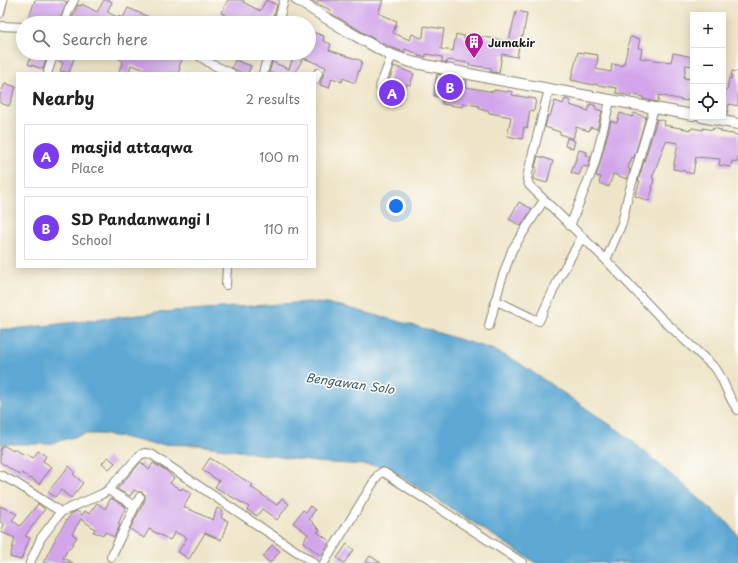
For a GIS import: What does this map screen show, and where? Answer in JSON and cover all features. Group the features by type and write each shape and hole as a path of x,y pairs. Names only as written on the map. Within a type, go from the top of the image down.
{"street":[{"path":"0,13 3,0"},
{"path":"66,16 68,9 74,0"},
{"path":"280,16 284,0"},
{"path":"298,0 344,29 392,55 411,62 610,101 690,114"},
{"path":"0,26 16,27"},
{"path":"380,87 392,55"},
{"path":"48,71 52,60"},
{"path":"205,60 230,72"},
{"path":"264,72 267,60"},
{"path":"549,89 527,179 529,185 606,260 661,318 716,369 738,410"},
{"path":"570,226 594,166 610,101"},
{"path":"606,260 622,223 628,196 654,108"},
{"path":"717,120 738,124"},
{"path":"489,326 495,300 512,250 544,200"},
{"path":"495,300 539,321 560,276 582,237"},
{"path":"226,285 227,268"},
{"path":"30,563 41,538 61,512 96,497 108,490 140,455 145,453 151,454 314,563"},
{"path":"324,563 378,475 382,472 385,472 512,560 523,563"},
{"path":"0,475 16,483 61,512"},
{"path":"108,490 135,506"},
{"path":"111,557 140,497"}],"water":[{"name":"Bengawan Solo","path":"310,302 341,306 419,327 491,349 516,361 621,432 730,525 738,536 738,563 536,563 383,466 315,462 198,445 152,444 122,437 99,434 85,434 48,444 0,444 0,329 14,329 175,311"}],"building":[{"path":"35,0 63,0 67,2 61,16 29,16"},
{"path":"104,0 109,0 112,2 107,12 115,16 73,16 78,5 81,6 82,4 97,12"},
{"path":"228,0 244,0 243,2 260,11 266,0 277,5 273,16 227,16 221,13"},
{"path":"309,0 383,0 378,13 397,21 393,33 410,40 412,34 421,38 423,37 424,26 444,29 441,49 453,51 456,34 464,36 464,39 476,41 477,36 509,41 516,11 527,13 517,57 502,54 499,73 491,72 491,68 448,60 447,63 442,62 442,57 426,54 426,57 418,56 418,54 405,49 404,52 398,50 381,43 330,13 331,10"},
{"path":"128,8 147,16 124,16"},
{"path":"316,33 324,36 323,41 331,44 329,50 362,61 355,83 343,78 342,82 332,78 329,88 320,85 326,67 308,60 316,60"},
{"path":"630,37 640,39 638,48 642,49 640,58 671,62 673,53 690,56 690,66 686,65 684,78 690,79 690,98 688,98 687,101 659,95 658,102 643,99 643,97 631,94 631,96 616,93 617,88 571,80 578,52 598,55 596,69 611,72 612,64 622,66 622,64 624,64"},
{"path":"29,60 46,60 43,69 28,64"},
{"path":"57,60 73,60 69,72 60,71 63,63"},
{"path":"121,60 182,60 178,72 145,72 146,70 131,65 129,72 122,72 119,71 123,61"},
{"path":"235,60 251,66 248,72 240,72 232,68"},
{"path":"292,60 302,60 296,71 298,72 269,72 272,62 289,69"},
{"path":"394,66 414,74 410,85 407,84 399,105 380,98 388,83"},
{"path":"732,71 738,72 738,106 729,104 727,115 726,90 729,78 731,79"},
{"path":"437,74 467,80 466,87 494,92 494,90 513,92 512,95 536,99 534,111 530,110 527,128 524,127 522,139 507,136 511,117 489,113 489,111 479,109 479,106 463,103 462,107 442,104 443,98 434,96"},
{"path":"5,83 16,87 9,106 0,103 0,95"},
{"path":"565,99 571,101 570,105 588,111 590,104 596,106 595,109 602,111 597,129 590,127 589,131 576,127 573,139 560,134 560,132 545,127 548,115 550,116 555,101 563,104"},
{"path":"620,113 632,117 634,113 646,117 634,158 632,157 628,169 630,169 627,179 613,174 609,187 599,183 601,177 596,176 611,121 617,123"},
{"path":"657,119 665,121 664,125 691,130 692,128 703,130 703,128 713,130 713,128 721,130 721,132 738,135 738,162 732,161 731,167 719,165 720,159 696,157 693,174 673,169 678,143 666,141 652,178 654,179 653,188 649,201 635,196 640,181 638,181"},
{"path":"567,138 575,141 573,148 565,146"},
{"path":"579,150 587,152 586,155 591,156 588,167 583,166 579,175 571,173"},
{"path":"538,156 553,161 547,183 533,179 537,168 535,167"},
{"path":"519,202 532,209 521,226 509,219"},
{"path":"3,445 13,451 14,449 33,458 38,451 46,456 43,461 52,467 39,484 22,473 20,475 0,462 0,449"},
{"path":"108,457 115,463 109,469 102,463"},
{"path":"210,458 253,485 251,487 277,505 282,498 289,504 277,520 262,509 257,516 247,510 249,507 215,487 219,481 202,470"},
{"path":"141,462 149,470 153,463 164,469 174,478 170,483 181,490 182,488 191,493 184,507 213,520 217,508 223,511 221,518 228,521 221,540 205,533 189,559 178,552 187,538 175,532 170,540 149,529 144,538 130,529 145,500 145,495 142,492 134,490 130,496 117,489"},
{"path":"69,466 75,472 73,474 83,483 71,498 61,490 55,497 48,492"},
{"path":"111,498 126,507 114,537 105,532 104,535 93,532 95,529 81,519 72,534 77,537 63,558 73,563 43,563 55,538 71,514 77,511 82,515 85,511 89,514 97,503 105,509"},
{"path":"38,504 45,509 25,536 30,538 21,560 10,557 15,538 1,532 4,524 0,522 0,506 17,514 12,520 20,526"},
{"path":"310,506 315,510 309,519 320,530 317,532 330,541 321,556 303,542 308,534 293,523 303,510 306,512"},
{"path":"347,544 354,550 344,563 337,558"},
{"path":"272,545 280,551 270,563 263,557"},
{"path":"370,556 381,563 365,563"}],"place":[{"name":"Jumakir","path":"474,59"},
{"name":"SD Pandanwangi I","path":"450,87"},
{"name":"masjid attaqwa","path":"392,93"}]}
